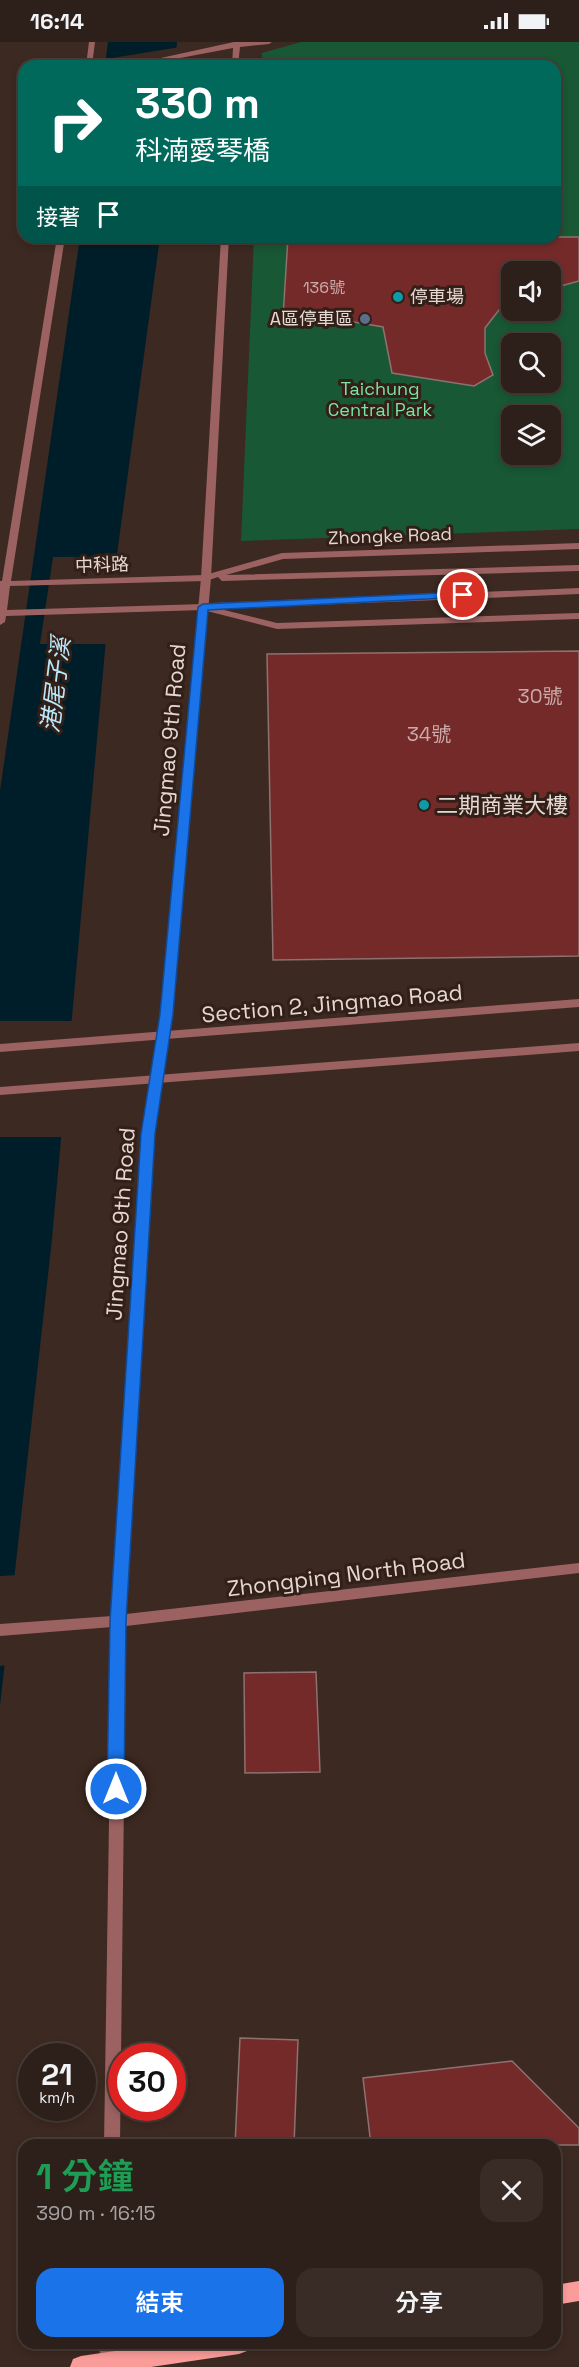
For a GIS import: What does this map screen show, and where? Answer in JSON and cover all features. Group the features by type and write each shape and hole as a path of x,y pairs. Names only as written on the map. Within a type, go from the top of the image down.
{"main road":[{"path":"561,2294 579,2291"},
{"path":"81,2367 108,2353 160,2349"}],"street":[{"path":"90,60 92,42"},
{"path":"159,60 236,44 268,42"},
{"path":"235,60 236,44"},
{"path":"0,616 3,584 60,243"},
{"name":"Jingmao 9th Road","path":"112,2139 118,1621 148,1134 164,1036 206,578 225,243"},
{"name":"Zhongke Road","path":"206,578 282,556 579,546"},
{"path":"206,578 284,578 579,568"},
{"name":"中科路","path":"3,584 206,578"},
{"name":"中科路","path":"0,616 579,591"},
{"path":"203,607 277,626 579,616"},
{"name":"Section 2, Jingmao Road","path":"0,1048 579,1004"},
{"path":"0,1091 579,1047"},
{"name":"Zhongping North Road","path":"0,1630 118,1621 579,1568"}],"green space":[{"name":"Taichung Central Park","path":"301,42 579,42 579,529 241,541 254,243 561,243 561,60 261,60 262,53"}],"water":[{"path":"108,42 177,42 176,60 106,60"},
{"name":"港尾子溪","path":"79,243 159,243 107,628 52,1239 0,1706 0,791"}],"pier":[{"path":"180,47 179,60 112,60 112,58"},
{"path":"53,557 120,557 109,644 40,644"},
{"path":"0,1021 75,1021 64,1137 0,1137"},
{"path":"18,1575 8,1665 0,1666 0,1576"}],"building":[{"name":"停車場","path":"561,237 579,237 579,281 561,286 561,261 501,261 501,309 485,328 485,353 493,375 474,386 392,373 383,327 354,322 283,317 288,243 561,243"},
{"name":"二期商業大樓","path":"579,651 579,956 273,960 267,654"},
{"path":"316,1672 320,1772 245,1773 244,1673"},
{"path":"240,2038 298,2040 294,2139 235,2139"},
{"path":"512,2061 579,2128 579,2145 561,2145 561,2139 370,2139 363,2078"}],"place":[{"name":"停車場","path":"398,297"},
{"name":"A區停車區","path":"365,319"},
{"name":"二期商業大樓","path":"424,805"}],"route":[{"path":"116,1789 118,1621 148,1134 164,1036 203,607 463,595"}]}
